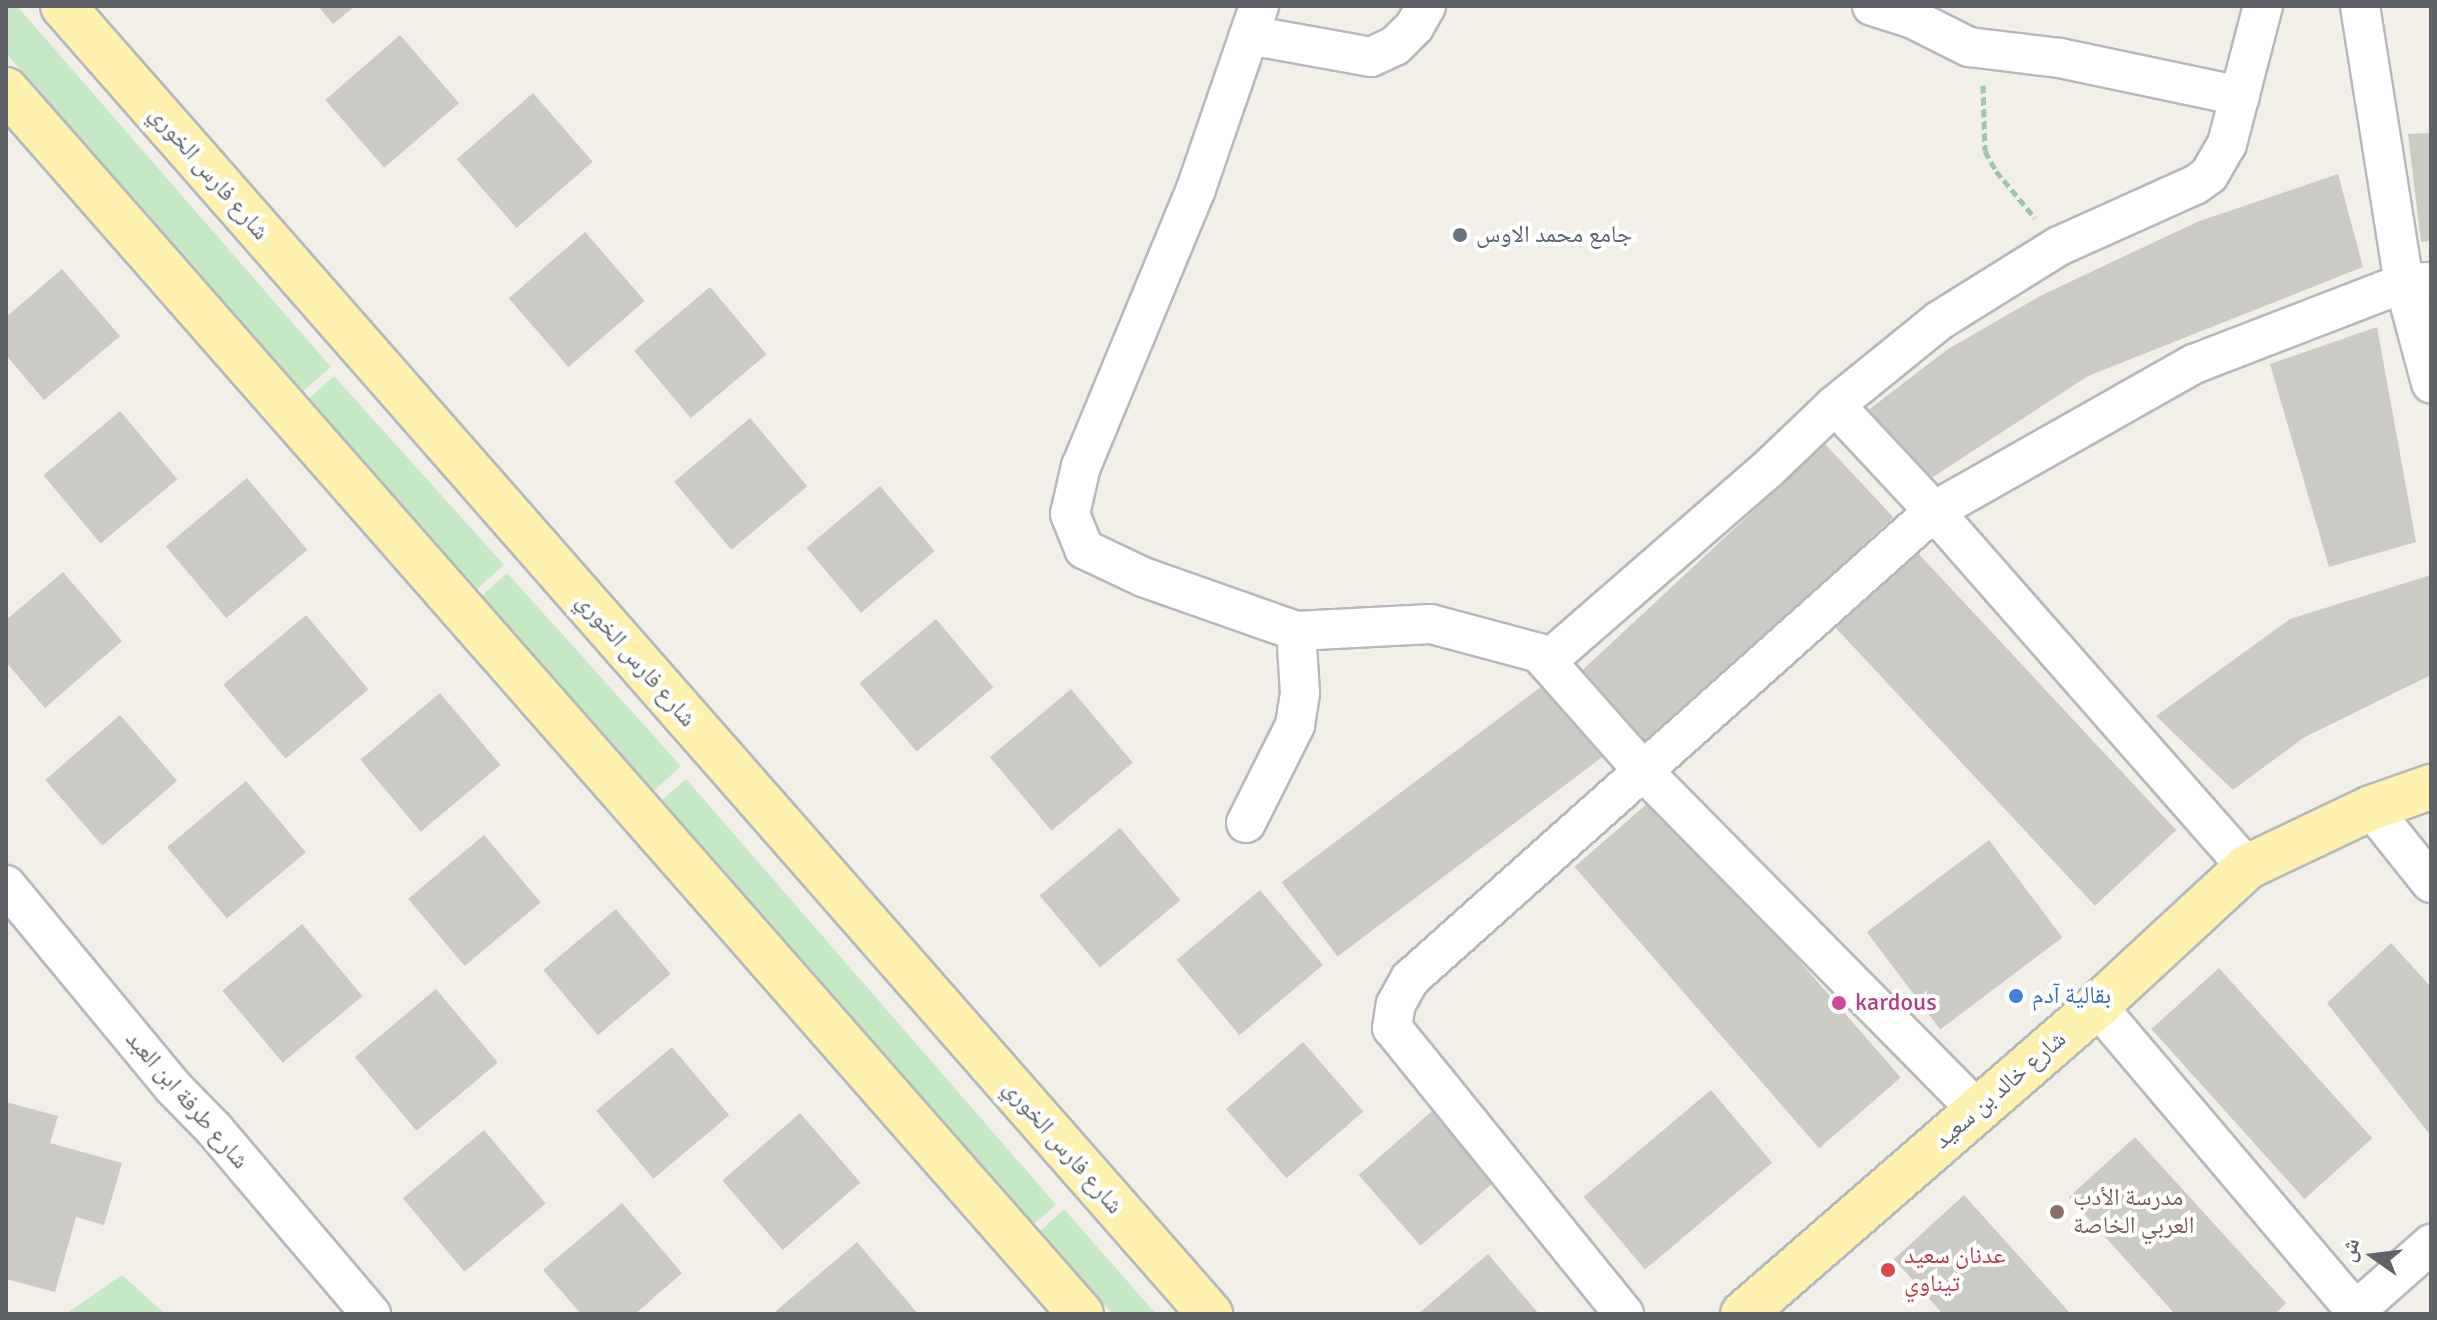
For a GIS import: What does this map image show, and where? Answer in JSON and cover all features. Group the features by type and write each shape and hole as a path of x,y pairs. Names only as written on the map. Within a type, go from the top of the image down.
{"main road":[{"name":"شارع فارس الخوري","path":"63,6 1210,1314"},
{"path":"6,90 1081,1314"},
{"name":"شارع خالد بن سعيد","path":"1743,1314 2097,1006 2247,867 2371,808 2431,787"}],"street":[{"path":"1426,6 1414,27 1395,46 1371,57 1254,20 1196,189 1081,466 1070,514 1084,549 1143,577 1296,631 1431,624 1539,653 1645,773 1977,1110"},
{"path":"1872,6 1930,16 1955,43 1984,50 2060,58 2240,96"},
{"path":"1547,661 1767,470 1835,405 1940,320 2059,246 2195,185 2209,175 2224,153 2263,6"},
{"path":"2360,6 2417,282 2431,383"},
{"path":"1624,1314 1392,1028 1396,1004 1410,979 1645,773 1934,511 2194,364 2417,282"},
{"path":"1835,405 1934,511 2247,867"},
{"path":"1246,823 1295,725 1300,693 1296,631"},
{"path":"2371,808 2431,883"},
{"name":"شارع طرفة ابن العبد","path":"6,885 173,1087 214,1129 371,1314"},
{"path":"2097,1006 2354,1312 2431,1244"}],"path":[{"path":"1984,50 1985,151 1996,171 2059,246"}],"green space":[{"path":"6,6 17,6 331,367 301,393 6,53"},
{"path":"334,376 504,565 476,590 306,401"},
{"path":"507,573 681,766 652,792 478,599"},
{"path":"686,779 1056,1205 1027,1230 657,804"},
{"path":"1064,1209 1156,1314 1113,1314 1037,1234"},
{"path":"122,1275 165,1314 66,1314"}],"building":[{"path":"318,6 355,6 333,24"},
{"path":"400,35 459,103 384,168 325,100"},
{"path":"533,93 593,162 516,228 457,159"},
{"path":"2431,133 2431,241 2421,242 2408,134"},
{"path":"2338,174 2363,267 2088,376 1916,488 1862,415 1948,349 2042,295 2197,222"},
{"path":"585,232 645,301 568,367 509,298"},
{"path":"62,269 120,336 44,400 6,355 6,317"},
{"path":"710,287 767,354 691,418 634,351"},
{"path":"2377,327 2416,542 2329,567 2270,364"},
{"path":"120,411 177,479 101,543 43,475"},
{"path":"750,418 807,486 731,550 674,482"},
{"path":"1825,444 1893,517 1649,745 1581,672"},
{"path":"247,478 307,550 226,618 166,546"},
{"path":"880,486 935,551 861,613 806,548"},
{"path":"1915,550 2176,830 2095,906 1834,626"},
{"path":"63,572 122,641 45,708 6,662 6,620"},
{"path":"2431,575 2431,675 2303,738 2233,790 2156,716 2290,619"},
{"path":"306,615 368,689 286,759 223,684"},
{"path":"936,619 993,687 917,751 859,683"},
{"path":"1554,677 1610,751 1338,956 1282,882"},
{"path":"1071,689 1133,763 1052,831 990,757"},
{"path":"440,693 500,765 421,832 360,760"},
{"path":"120,715 177,781 102,846 45,780"},
{"path":"246,781 306,852 227,918 167,847"},
{"path":"1656,796 1901,1078 1819,1148 1574,867"},
{"path":"1120,828 1180,900 1100,968 1040,895"},
{"path":"484,835 541,902 465,966 408,899"},
{"path":"1989,840 2062,937 1940,1030 1867,932"},
{"path":"1260,890 1323,965 1239,1035 1177,960"},
{"path":"616,909 671,974 598,1035 543,970"},
{"path":"302,924 362,996 283,1063 222,991"},
{"path":"2391,943 2431,987 2431,1136 2327,1003"},
{"path":"2219,968 2372,1138 2305,1199 2151,1029"},
{"path":"436,989 498,1063 417,1131 355,1057"},
{"path":"1303,1042 1363,1111 1286,1178 1226,1109"},
{"path":"672,1047 729,1115 653,1179 596,1111"},
{"path":"1711,1090 1772,1163 1645,1269 1584,1197"},
{"path":"6,1102 58,1116 50,1143 122,1163 104,1225 76,1217 55,1292 6,1279"},
{"path":"1438,1106 1500,1177 1420,1246 1359,1175"},
{"path":"800,1113 860,1182 783,1250 722,1181"},
{"path":"484,1130 546,1204 465,1272 403,1198"},
{"path":"2135,1137 2286,1303 2275,1314 2175,1314 2069,1197"},
{"path":"1964,1195 2071,1314 1943,1314 1894,1259"},
{"path":"622,1203 682,1273 635,1314 581,1314 543,1270"},
{"path":"857,1242 918,1314 778,1314 776,1311"},
{"path":"1488,1254 1539,1314 1418,1314"}],"place":[{"name":"جامع محمد الاوس","path":"1460,235"},
{"name":"بقالية آدم","path":"2016,996"},
{"name":"kardous","path":"1839,1003"},
{"name":"مدرسة الأدب العربي الخاصة","path":"2057,1212"},
{"name":"عدنان سعيد تيناوي","path":"1888,1270"}]}
